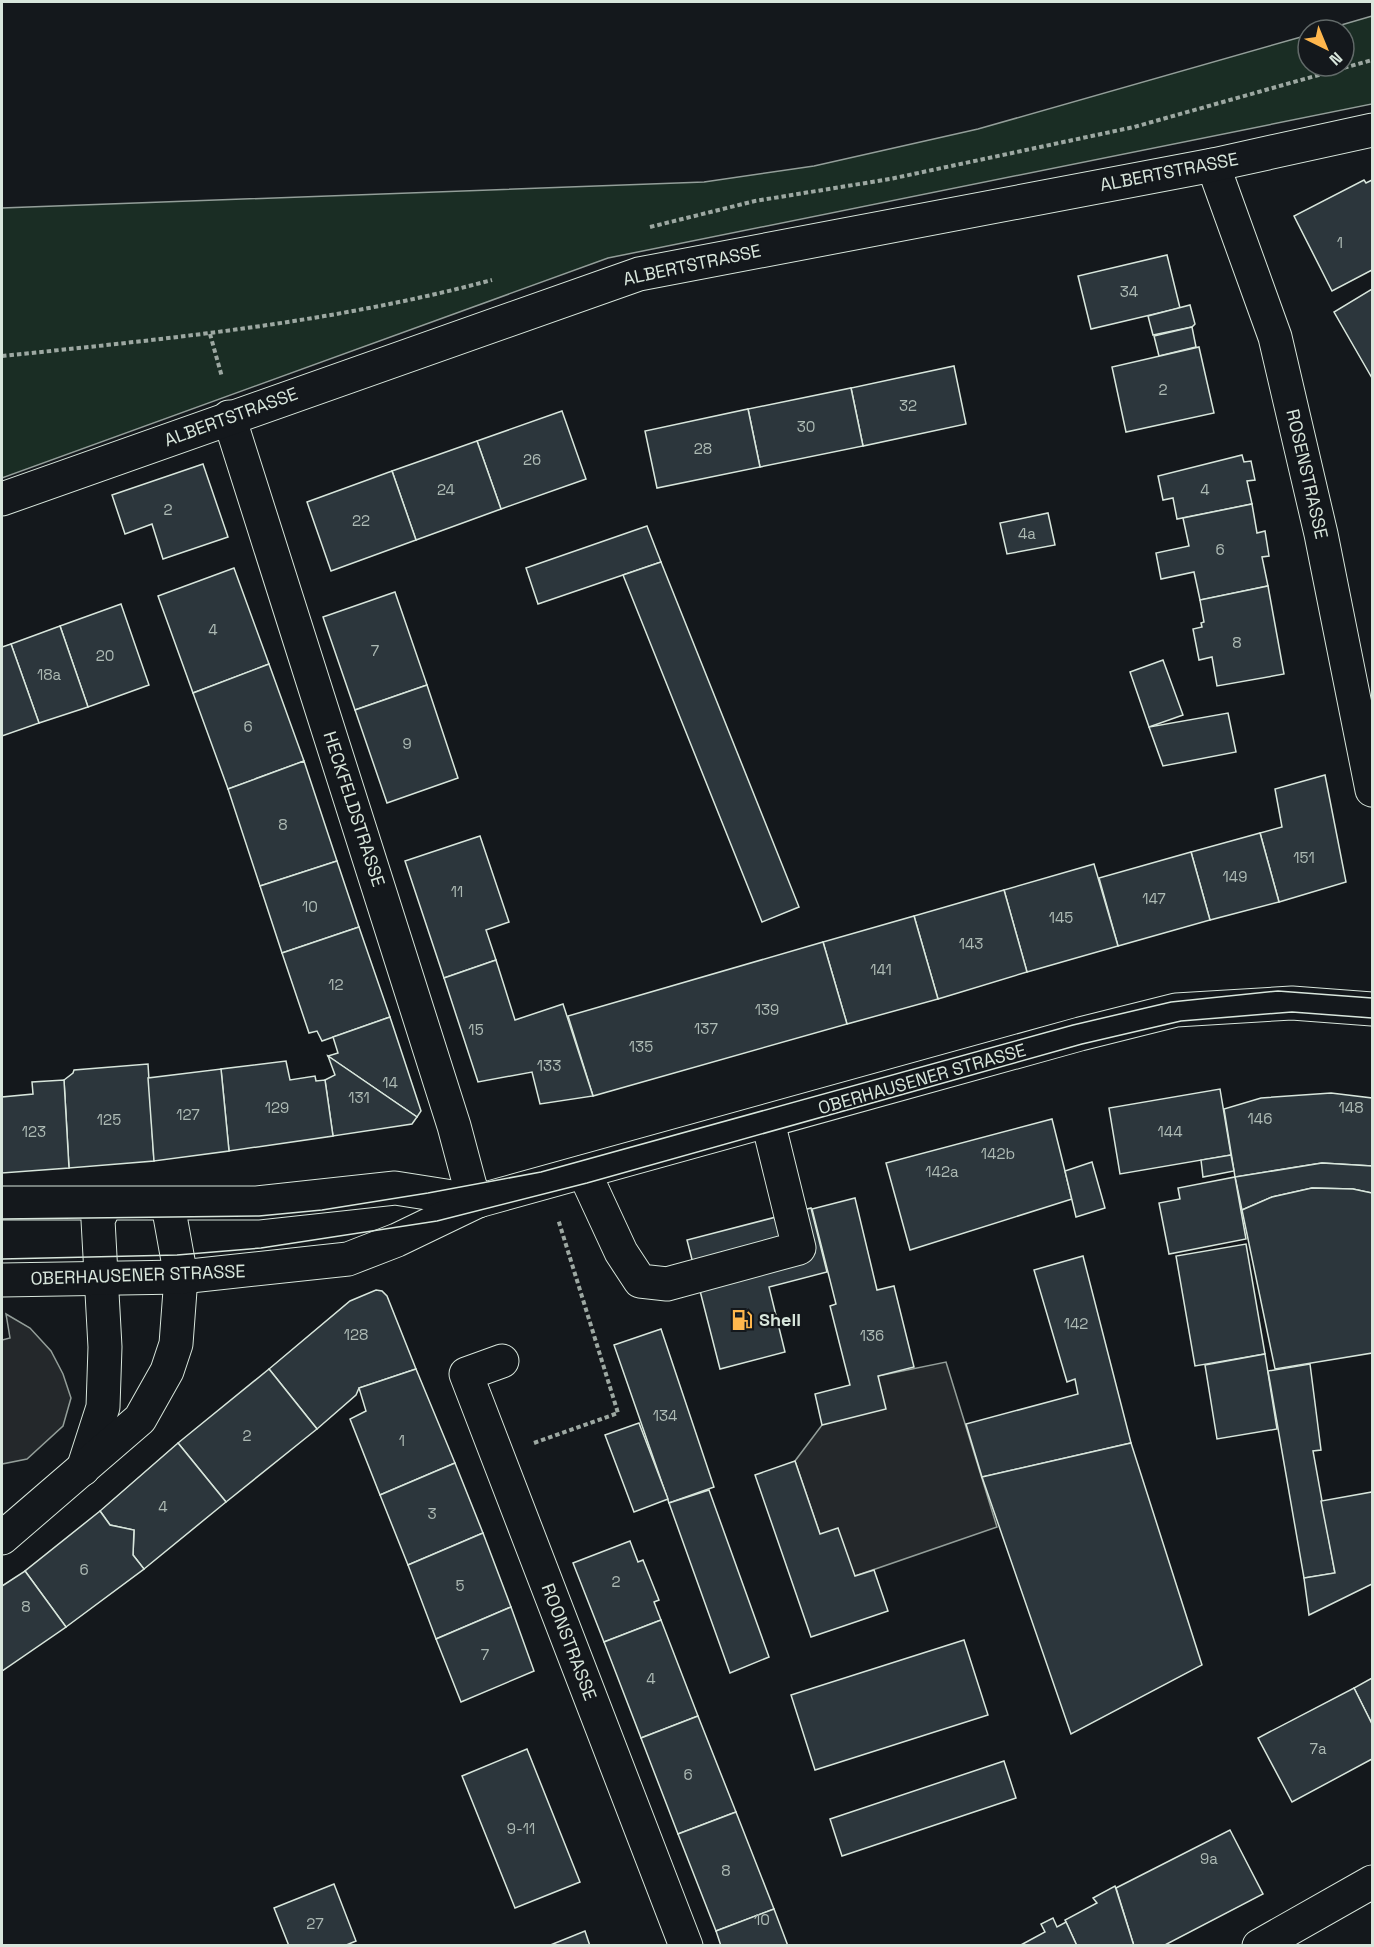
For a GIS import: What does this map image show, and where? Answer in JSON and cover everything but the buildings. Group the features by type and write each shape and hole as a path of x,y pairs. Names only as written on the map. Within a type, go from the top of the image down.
{"street":[{"name":"ALBERTSTRASSE","path":"2,499 639,274 1213,165 1372,130"},
{"name":"ROSENSTRASSE","path":"1213,165 1275,337 1322,534 1372,790"},
{"name":"HECKFELDSTRASSE","path":"229,417 454,1126 470,1186 478,1201"},
{"name":"OBERHAUSENER STRASSE","path":"2,1280 181,1277 348,1259 397,1240 478,1201 1080,1034 1176,1010 1292,1003 1372,1009"},
{"path":"584,1172 621,1252 640,1281 667,1284 799,1248 768,1122"},
{"name":"OBERHAUSENER STRASSE","path":"2,1203 168,1205 287,1201 395,1188 478,1201"},
{"path":"82,1470 104,1407 105,1347 98,1220 105,1205"},
{"path":"2,1538 140,1419 167,1371 176,1344 181,1277 168,1205"},
{"name":"ROONSTRASSE","path":"502,1362 466,1374 686,1946"},
{"path":"1259,1946 1372,1882"}],"path":[{"path":"496,1456 618,1413 546,1182"}],"green space":[{"path":"1372,16 1372,104 608,258 2,478 2,208 704,182 814,166 978,129 1296,38 1296,78 1356,78 1356,21"}],"shaded area":[{"path":"6,1314 30,1328 51,1351 63,1374 71,1398 63,1426 27,1459 2,1464 2,1340 10,1338"},
{"path":"946,1362 997,1527 855,1576 820,1534 795,1461 822,1425 878,1376"}],"tram line":[{"path":"2,1219 259,1216 322,1210 428,1193 541,1172 1073,1025 1171,1002 1278,991 1372,998"},
{"path":"2,1259 177,1255 261,1248 437,1221 587,1183 1082,1044 1181,1021 1292,1012 1372,1018"}],"place":[{"name":"Shell","path":"742,1320"}]}
